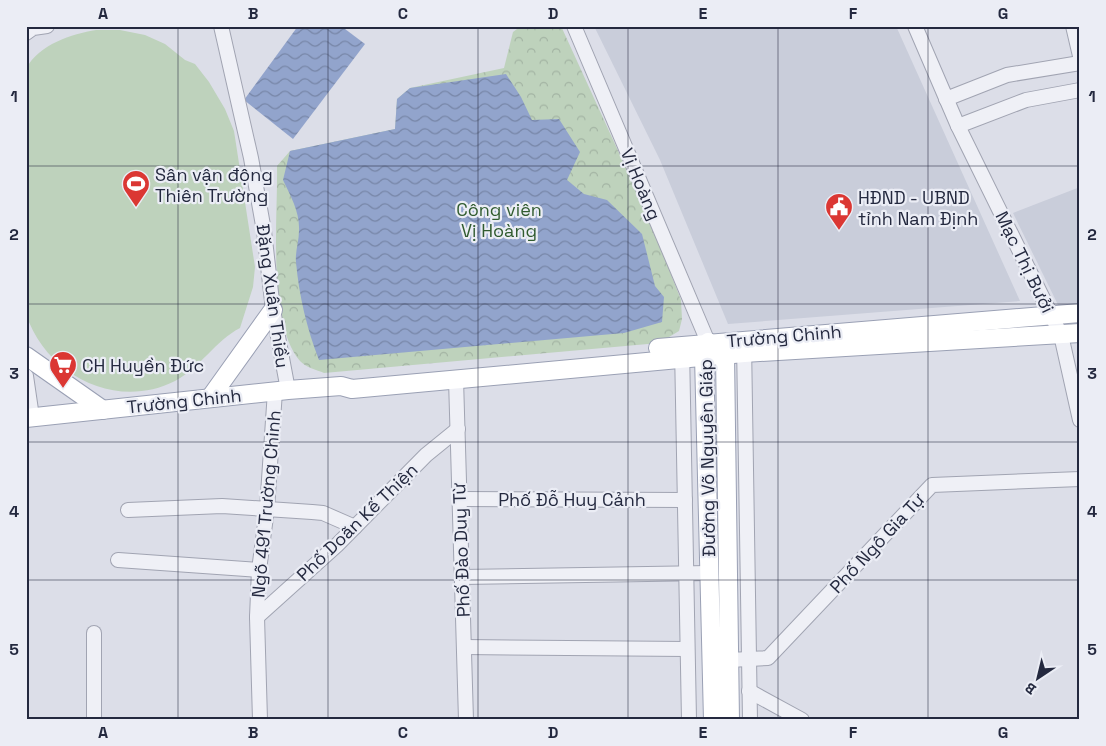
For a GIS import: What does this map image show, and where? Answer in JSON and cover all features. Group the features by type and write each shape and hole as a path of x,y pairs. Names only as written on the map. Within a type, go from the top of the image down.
{"main road":[{"path":"210,398 273,310"},
{"name":"Trường Chinh","path":"341,386 350,380 744,346 1050,314 1080,313"},
{"name":"Trường Chinh","path":"706,349 725,355 744,346 1080,333"},
{"name":"Đường Võ Nguyên Giáp","path":"706,349 713,720"},
{"name":"Trường Chinh","path":"29,418 281,391 341,386 352,389 456,380 682,351"},
{"name":"Đường Võ Nguyên Giáp","path":"725,355 730,720"},
{"path":"26,356 102,410"}],"street":[{"path":"26,33 32,28 47,26"},
{"name":"Đặng Xuân Thiều","path":"221,26 234,76 264,231 281,391"},
{"name":"Vị Hoàng","path":"574,26 706,349"},
{"name":"Mạc Thị Bưởi","path":"915,26 958,126 1062,335 1080,420"},
{"path":"1073,26 1080,56"},
{"path":"946,99 1007,76 1080,63"},
{"path":"958,126 1026,100 1080,90"},
{"path":"744,346 750,720"},
{"name":"Đường Võ Nguyên Giáp","path":"682,351 689,720"},
{"path":"26,376 29,418"},
{"name":"Phố Đào Duy Từ","path":"456,380 466,720"},
{"name":"Ngõ 491 Trường Chinh","path":"260,720 257,617 259,570 281,391"},
{"name":"Phố Doãn Kế Thiện","path":"257,617 355,527 426,455 458,429"},
{"name":"Phố Ngô Gia Tự","path":"729,660 768,658 932,485 1080,479"},
{"name":"Phố Đỗ Huy Cảnh","path":"460,499 685,500"},
{"path":"128,510 182,506 323,513 355,527"},
{"path":"118,560 259,570"},
{"path":"462,577 709,572"},
{"path":"94,633 94,720"},
{"path":"464,647 687,649"},
{"path":"749,691 802,720"}],"shaded area":[{"name":"HĐND - UBND tỉnh Nam Định","path":"594,26 896,26 1020,301 728,324 660,160"},
{"path":"1080,187 1080,309 1061,311 1013,213"}],"green space":[{"name":"Công viên Vị Hoàng","path":"521,26 561,26 652,225 681,300 682,319 679,331 659,343 324,373 305,365 300,361 290,344 278,296 276,268 277,166 290,151 395,129 397,99 410,88 504,68 513,32"},
{"name":"Sân vận động Thiên Trường","path":"96,30 120,30 145,35 165,44 185,60 195,64 209,82 225,109 234,131 255,267 253,287 240,328 231,333 193,369 175,381 152,389 130,392 107,389 86,382 66,370 49,354 36,336 26,314 26,69 39,53 48,47 77,34"}],"water":[{"path":"298,26 341,26 365,44 293,139 244,100"},
{"name":"Công viên Vị Hoàng","path":"506,74 521,97 532,120 559,119 580,152 567,180 584,194 607,200 642,234 655,286 664,297 662,322 624,333 319,360 307,324 299,287 296,258 299,235 298,217 283,180 290,151 395,129 397,99 410,88"}],"place":[{"name":"Sân vận động Thiên Trường","path":"136,208"},
{"name":"HĐND - UBND tỉnh Nam Định","path":"839,231"},
{"name":"CH Huyền Đức","path":"63,389"}]}
